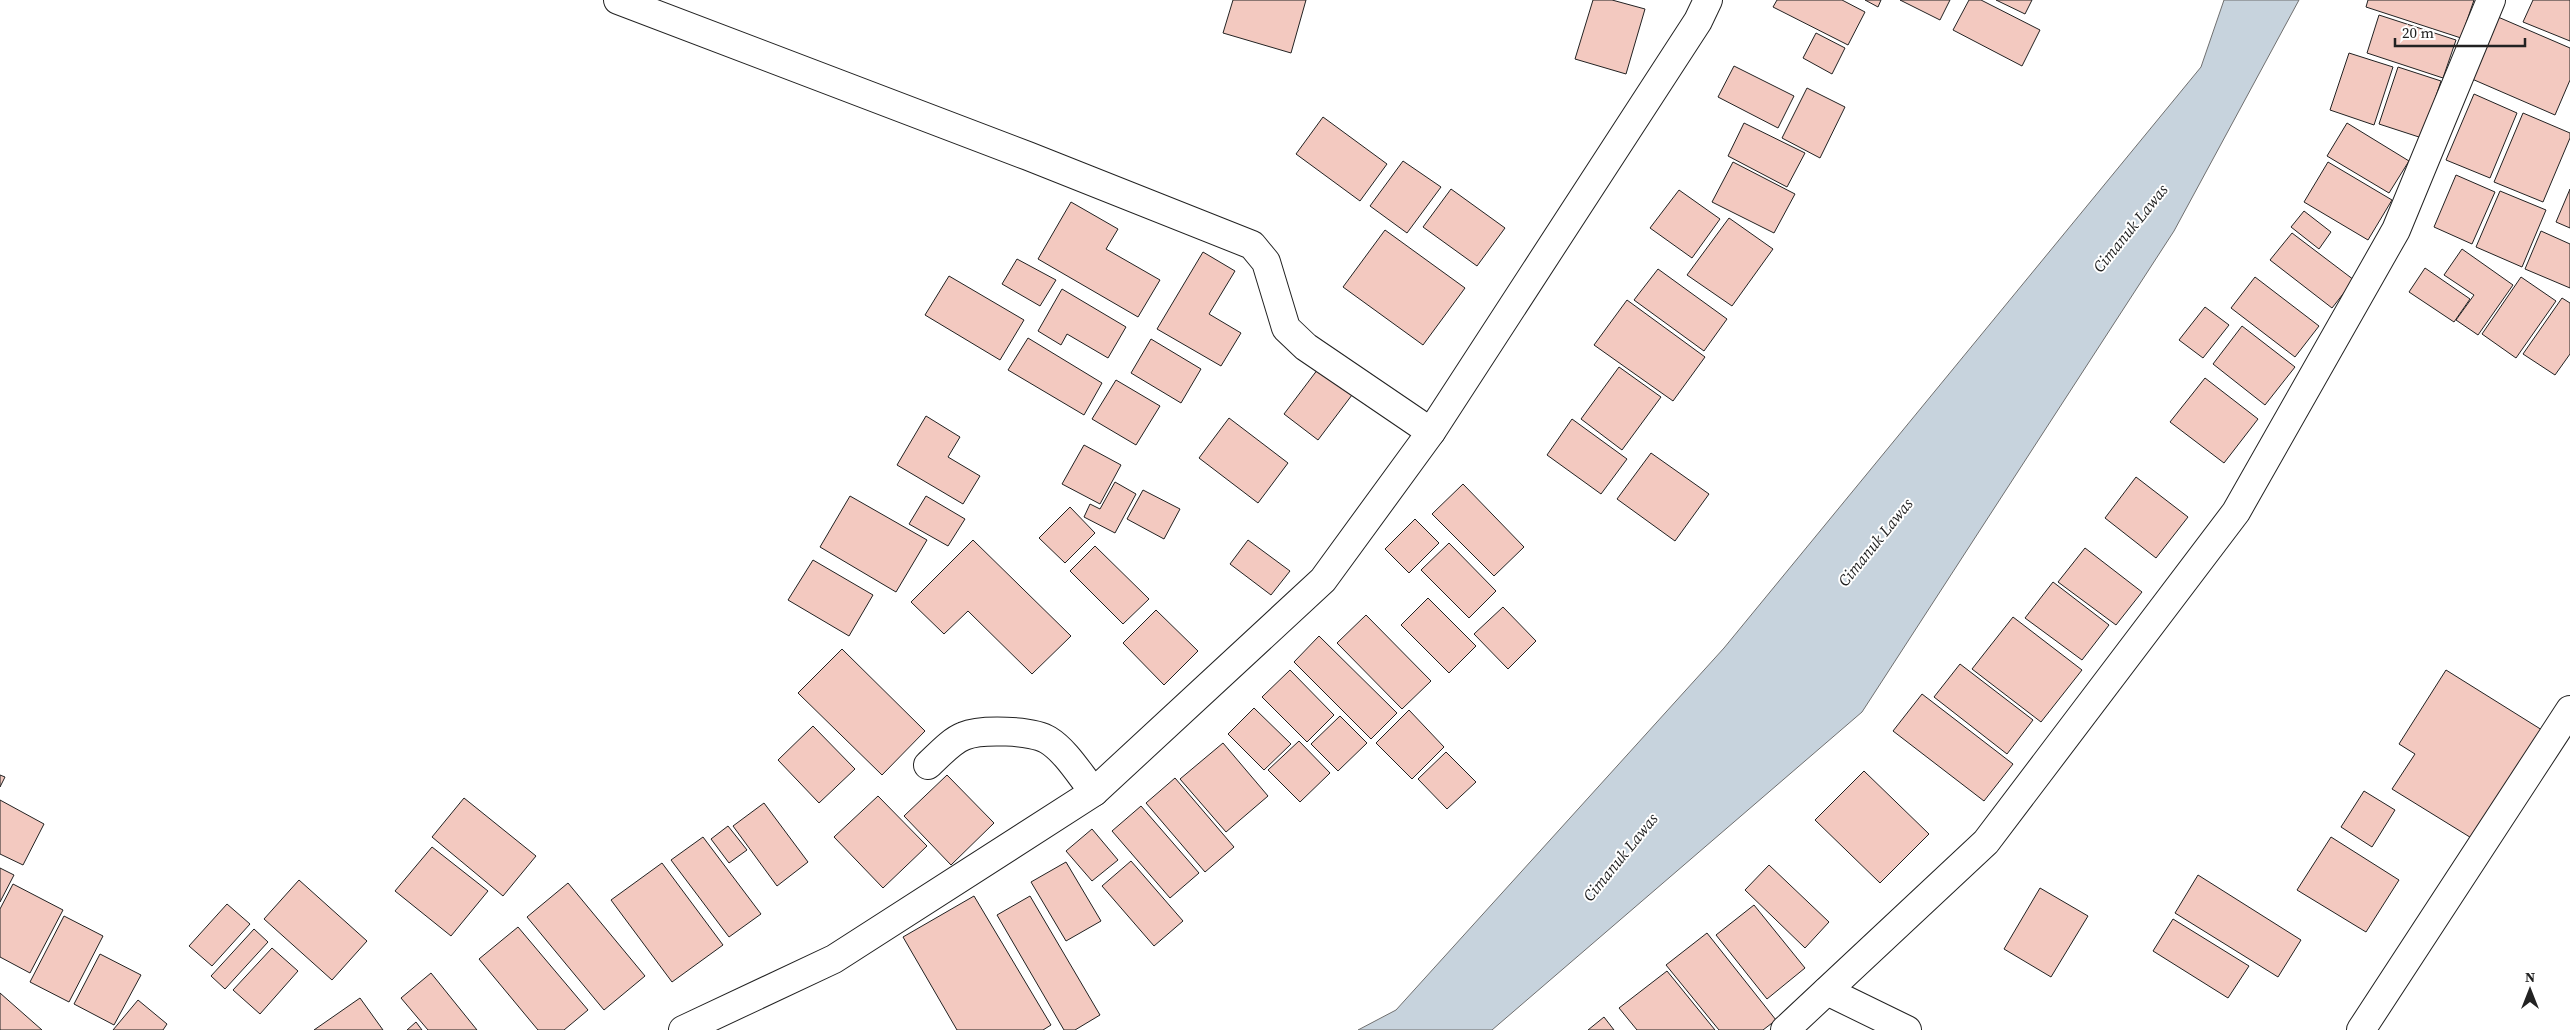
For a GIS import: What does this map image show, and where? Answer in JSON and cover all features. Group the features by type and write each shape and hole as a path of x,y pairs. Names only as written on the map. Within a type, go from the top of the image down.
{"street":[{"path":"618,0 1028,156 1252,245 1266,262 1286,328 1306,347 1431,432"},
{"path":"683,1030 834,959 1094,792 1323,580 1431,432 1653,92 1698,21 1708,0"},
{"path":"1785,1030 1986,842 2236,512 2396,230 2491,0"},
{"path":"2361,1030 2570,710"},
{"path":"928,764 964,736 978,732 1012,732 1039,736 1056,746 1094,792"},
{"path":"1827,991 1907,1030"}],"water":[{"name":"Cimanuk Lawas","path":"2224,0 2299,0 2174,231 1862,712 1492,1030 1358,1030 1396,1010 1724,648 2201,67"}],"building":[{"path":"1233,0 1306,0 1291,53 1223,33"},
{"path":"1593,0 1612,0 1645,9 1626,74 1575,59"},
{"path":"1777,0 1842,0 1865,12 1848,45 1773,7"},
{"path":"1865,0 1881,0 1878,7"},
{"path":"1900,0 1950,0 1940,20"},
{"path":"1969,0 1981,0 2040,30 2022,66 1953,30"},
{"path":"1996,0 2032,0 2025,14"},
{"path":"2368,0 2474,0 2461,38 2366,7"},
{"path":"2533,0 2570,0 2570,41 2523,22"},
{"path":"2379,15 2456,40 2443,78 2367,53"},
{"path":"2498,17 2570,48 2570,80 2555,115 2472,79"},
{"path":"1816,33 1845,48 1832,74 1803,58"},
{"path":"2349,53 2393,67 2374,125 2330,110"},
{"path":"1734,66 1794,96 1778,128 1718,97"},
{"path":"2398,67 2441,81 2422,138 2379,124"},
{"path":"1807,88 1845,107 1820,158 1782,138"},
{"path":"2474,94 2517,113 2490,178 2446,160"},
{"path":"2523,113 2570,133 2570,138 2543,202 2494,182"},
{"path":"1323,117 1387,164 1360,201 1296,154"},
{"path":"1744,123 1805,153 1787,187 1728,156"},
{"path":"2347,123 2409,161 2389,193 2327,156"},
{"path":"1403,161 1441,187 1407,233 1370,206"},
{"path":"1733,162 1795,194 1774,233 1712,202"},
{"path":"2328,162 2392,200 2368,240 2304,202"},
{"path":"2456,175 2495,192 2472,244 2434,227"},
{"path":"1451,189 1505,228 1477,266 1423,227"},
{"path":"2570,189 2570,228 2556,222"},
{"path":"1679,190 1720,219 1692,258 1650,228"},
{"path":"2500,191 2546,210 2522,267 2476,247"},
{"path":"1071,202 1118,229 1106,249 1160,280 1138,317 1038,259"},
{"path":"2304,211 2331,232 2319,249 2291,227"},
{"path":"1729,218 1773,249 1732,306 1687,275"},
{"path":"1385,230 1465,288 1423,345 1343,287"},
{"path":"2541,231 2570,244 2570,288 2525,269"},
{"path":"2292,233 2354,280 2332,308 2270,260"},
{"path":"2462,249 2513,285 2478,335 2456,320 2474,295 2444,275"},
{"path":"1203,252 1235,271 1209,314 1241,333 1221,366 1157,329"},
{"path":"1017,259 1056,280 1040,306 1002,284"},
{"path":"2425,268 2470,299 2454,322 2409,292"},
{"path":"1658,269 1727,319 1704,351 1634,300"},
{"path":"949,276 1024,320 1000,360 925,315"},
{"path":"2255,277 2319,326 2295,357 2231,308"},
{"path":"2521,277 2556,301 2516,358 2482,334"},
{"path":"1062,289 1126,327 1108,358 1067,334 1061,345 1038,331"},
{"path":"2562,298 2570,303 2570,354 2555,375 2523,354"},
{"path":"1627,300 1705,357 1673,401 1594,345"},
{"path":"2205,307 2229,325 2203,358 2179,340"},
{"path":"2242,326 2295,367 2265,405 2213,364"},
{"path":"1028,338 1102,383 1084,415 1008,370"},
{"path":"1151,339 1201,369 1181,403 1131,373"},
{"path":"1321,365 1355,391 1318,440 1284,414"},
{"path":"1619,367 1661,397 1622,450 1581,419"},
{"path":"2205,378 2258,419 2224,463 2170,422"},
{"path":"1116,380 1160,406 1136,445 1092,419"},
{"path":"926,416 960,437 948,457 980,476 963,504 897,465"},
{"path":"1229,418 1288,463 1258,503 1199,458"},
{"path":"1572,419 1627,459 1601,494 1547,455"},
{"path":"1084,445 1121,465 1100,504 1062,484"},
{"path":"1651,453 1709,494 1675,541 1617,499"},
{"path":"2136,477 2188,517 2156,558 2105,518"},
{"path":"1115,482 1136,494 1115,533 1084,517 1090,504 1100,509"},
{"path":"1463,484 1524,547 1494,576 1432,514"},
{"path":"1143,490 1180,509 1164,539 1127,519"},
{"path":"850,496 927,540 896,592 820,547"},
{"path":"926,496 965,519 948,546 909,524"},
{"path":"1070,507 1095,533 1065,563 1039,538"},
{"path":"1415,519 1439,543 1409,573 1385,549"},
{"path":"973,540 1071,636 1032,674 968,611 944,634 911,602"},
{"path":"1248,540 1290,571 1271,595 1230,564"},
{"path":"1449,543 1496,591 1469,618 1421,570"},
{"path":"1095,546 1149,599 1123,624 1070,571"},
{"path":"2085,548 2142,592 2116,625 2058,582"},
{"path":"813,560 873,595 849,636 788,600"},
{"path":"2053,582 2109,625 2082,660 2025,618"},
{"path":"1428,598 1476,646 1449,673 1401,625"},
{"path":"1503,607 1536,641 1508,669 1474,634"},
{"path":"1156,610 1198,651 1164,685 1123,643"},
{"path":"1366,615 1431,681 1402,709 1337,643"},
{"path":"2013,617 2082,670 2041,722 1972,669"},
{"path":"1319,636 1397,713 1371,739 1294,662"},
{"path":"842,649 925,731 882,775 798,693"},
{"path":"1960,664 2033,720 2007,754 1934,697"},
{"path":"1290,670 1334,715 1307,742 1262,697"},
{"path":"2446,670 2542,730 2473,839 2392,789 2415,754 2399,744"},
{"path":"1922,694 2013,764 1984,801 1893,731"},
{"path":"1254,708 1291,744 1264,770 1228,734"},
{"path":"1409,710 1444,747 1412,779 1376,743"},
{"path":"1340,716 1367,743 1338,771 1311,744"},
{"path":"813,726 855,769 819,803 778,760"},
{"path":"1299,741 1330,773 1300,802 1268,770"},
{"path":"1223,743 1268,796 1226,832 1180,779"},
{"path":"1446,752 1476,782 1447,809 1418,779"},
{"path":"1864,771 1929,834 1880,883 1815,820"},
{"path":"0,775 5,777 0,787"},
{"path":"947,775 994,823 951,865 904,816"},
{"path":"1175,778 1234,847 1205,872 1146,803"},
{"path":"2364,791 2395,810 2372,847 2341,827"},
{"path":"878,796 927,846 883,888 834,837"},
{"path":"464,798 536,856 503,896 432,837"},
{"path":"0,800 44,824 23,865 0,854"},
{"path":"764,803 808,862 777,886 733,826"},
{"path":"1141,806 1199,873 1170,898 1112,831"},
{"path":"728,826 747,850 729,863 711,839"},
{"path":"1092,829 1118,860 1092,881 1066,851"},
{"path":"703,837 761,914 729,937 671,860"},
{"path":"2331,837 2399,880 2366,932 2297,890"},
{"path":"432,847 488,891 451,936 395,891"},
{"path":"1131,861 1183,921 1154,946 1102,886"},
{"path":"1066,862 1101,921 1066,941 1031,882"},
{"path":"662,863 723,945 672,982 611,900"},
{"path":"1769,865 1829,922 1805,948 1745,890"},
{"path":"0,868 14,875 0,902"},
{"path":"2198,875 2301,940 2278,977 2175,913"},
{"path":"299,880 367,941 332,980 264,919"},
{"path":"568,883 645,976 604,1010 527,917"},
{"path":"13,884 63,910 30,973 0,957 0,909"},
{"path":"2040,888 2088,916 2051,977 2004,949"},
{"path":"974,896 1051,1025 1043,1030 957,1030 903,937"},
{"path":"1030,896 1100,1015 1075,1030 1064,1030 997,915"},
{"path":"227,904 250,924 212,966 189,946"},
{"path":"1754,905 1805,968 1767,999 1716,935"},
{"path":"64,916 103,936 69,1002 30,982"},
{"path":"2173,919 2249,966 2228,998 2153,951"},
{"path":"518,927 588,1010 564,1030 538,1030 479,959"},
{"path":"254,929 268,942 225,989 211,976"},
{"path":"1707,933 1776,1020 1763,1030 1719,1030 1666,965"},
{"path":"272,948 298,971 260,1014 233,990"},
{"path":"100,954 141,975 114,1025 74,1004"},
{"path":"1667,971 1715,1030 1637,1030 1619,1008"},
{"path":"431,973 477,1030 428,1030 401,998"},
{"path":"0,993 42,1030 0,1030"},
{"path":"360,998 383,1030 314,1030"},
{"path":"138,1000 167,1024 163,1030 113,1030"},
{"path":"1604,1017 1614,1030 1588,1030"},
{"path":"416,1022 422,1030 407,1030"}]}
